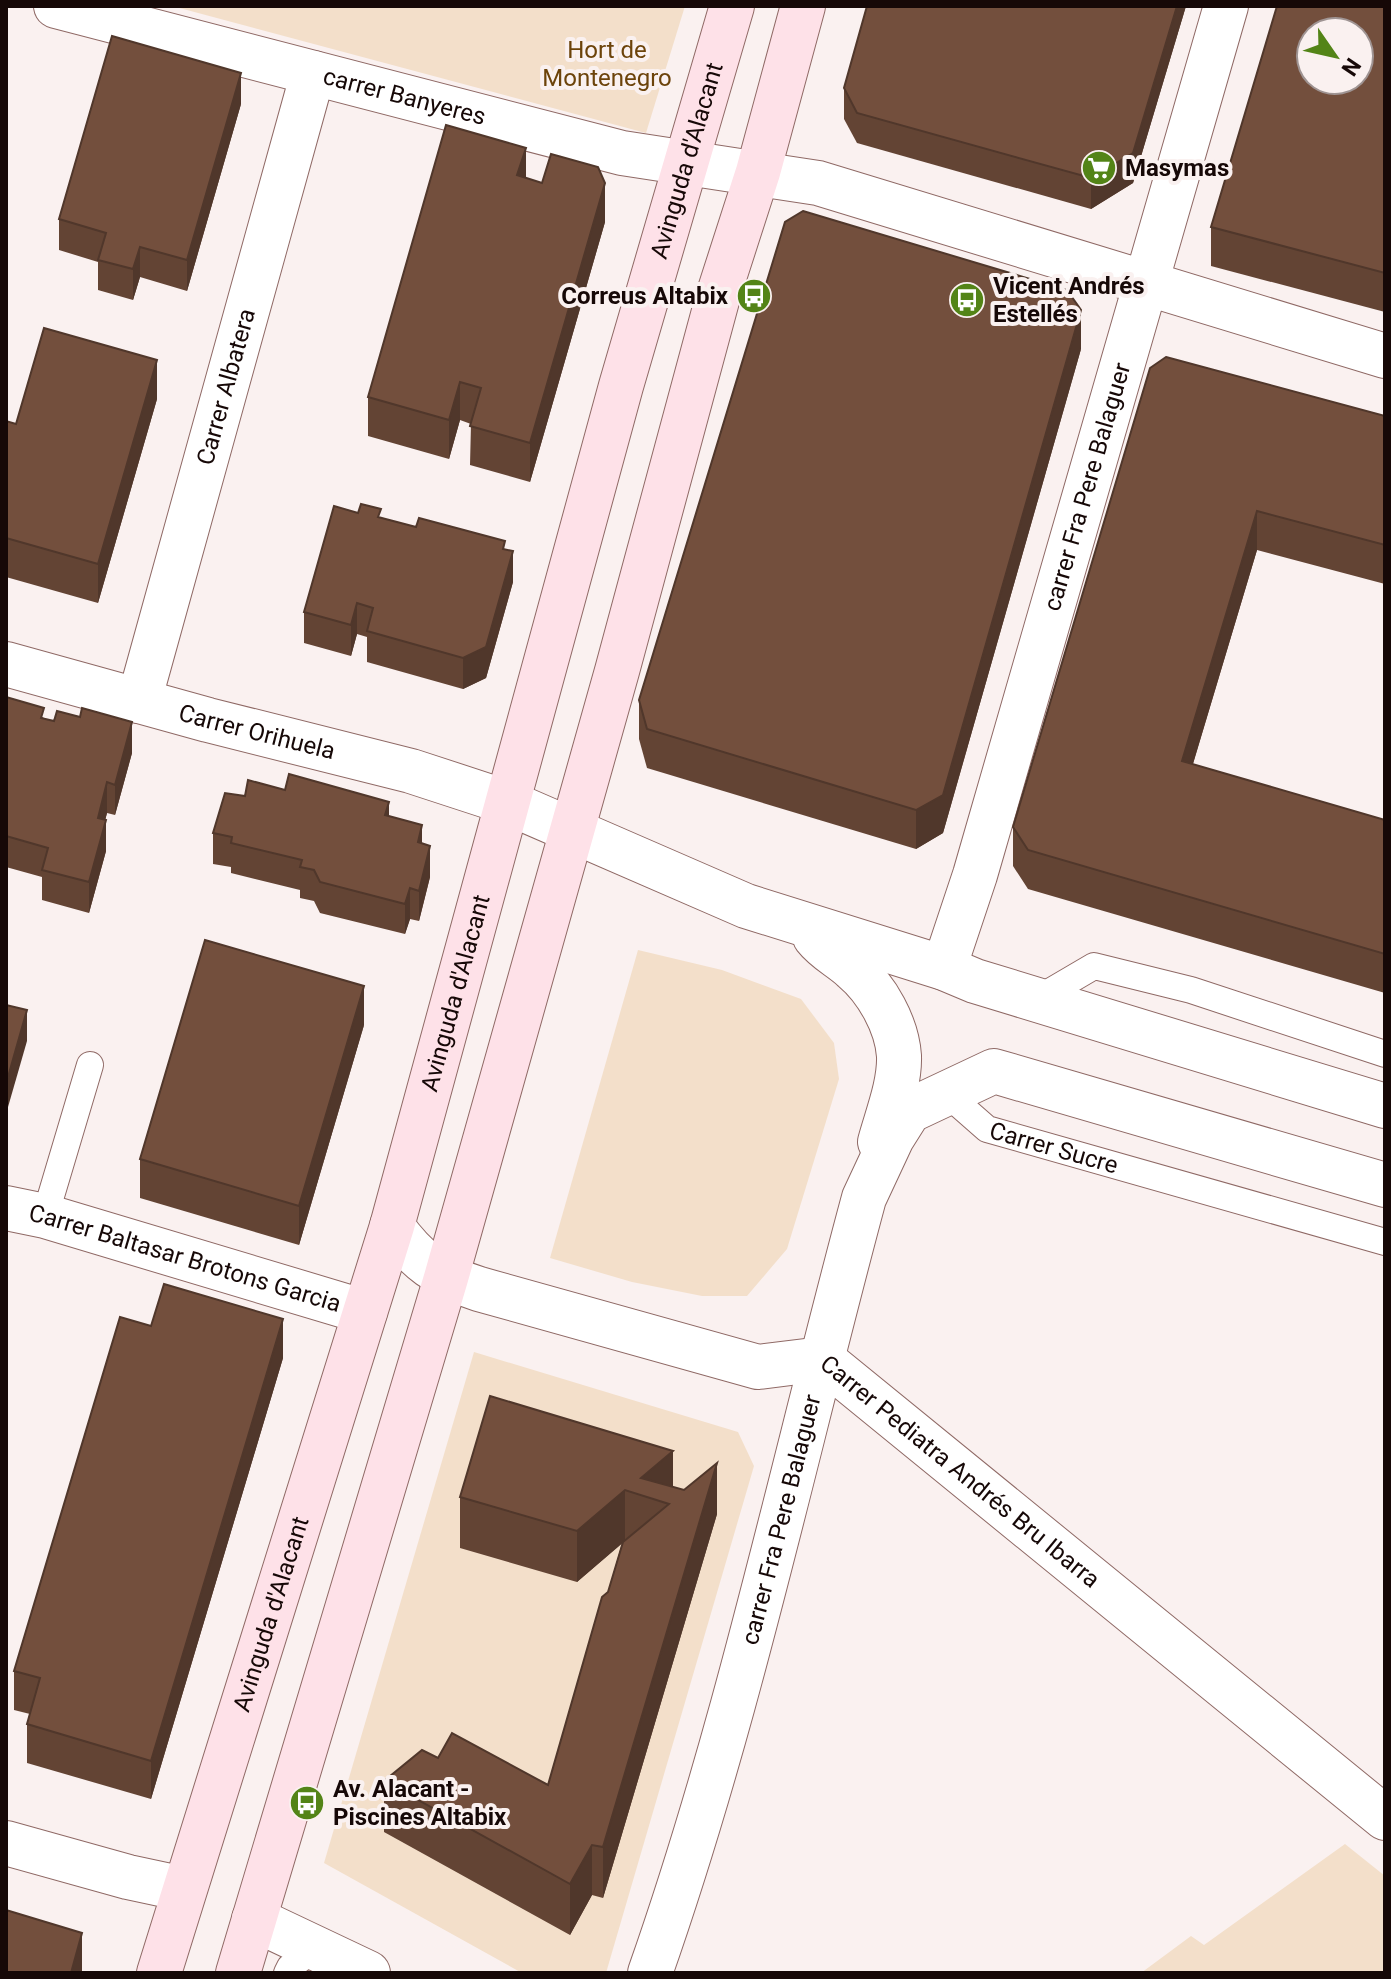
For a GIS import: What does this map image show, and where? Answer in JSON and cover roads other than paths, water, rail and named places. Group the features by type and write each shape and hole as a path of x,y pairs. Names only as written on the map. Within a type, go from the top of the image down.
{"main road":[{"name":"Avinguda d'Alacant","path":"159,1973 392,1226 621,386 732,6"},
{"path":"238,1973 446,1278 719,293 758,172 803,6"}],"street":[{"name":"carrer Banyeres","path":"56,6 622,153 818,183 1385,356"},
{"name":"carrer Fra Pere Balaguer","path":"944,968 975,875 1226,6"},
{"name":"Carrer Albatera","path":"139,701 313,73"},
{"name":"Carrer Orihuela","path":"6,664 411,771 509,803 572,830"},
{"path":"572,830 746,906 944,968 975,981 1385,1106"},
{"path":"807,926 824,948 853,969 872,989 887,1011 899,1056 894,1093 864,1198"},
{"path":"946,1093 994,1071 1385,1185"},
{"name":"carrer Fra Pere Balaguer","path":"650,1973 672,1911 741,1674 864,1198 892,1138 909,1111 946,1093"},
{"name":"Carrer Baltasar Brotons Garcia","path":"26,1212 365,1312"},
{"name":"Carrer Pediatra Andrés Bru Ibarra","path":"392,1226 410,1252 446,1278 758,1367 822,1359 1385,1818"},
{"path":"6,1843 184,1889"},
{"path":"254,1919 301,1960 368,1973"}],"lane":[{"path":"1036,1000 1094,966 1191,990 1385,1054"},
{"path":"26,1212 90,1065"},
{"name":"Carrer Sucre","path":"946,1093 987,1129 1385,1242"}],"place":[{"name":"Masymas","path":"1099,168"},
{"name":"Correus Altabix","path":"754,296"},
{"name":"Vicent Andrés Estellés","path":"967,300"},
{"name":"Av. Alacant - Piscines Altabix","path":"307,1803"}],"park label":[{"name":"Hort de Montenegro","path":"607,64"}]}
